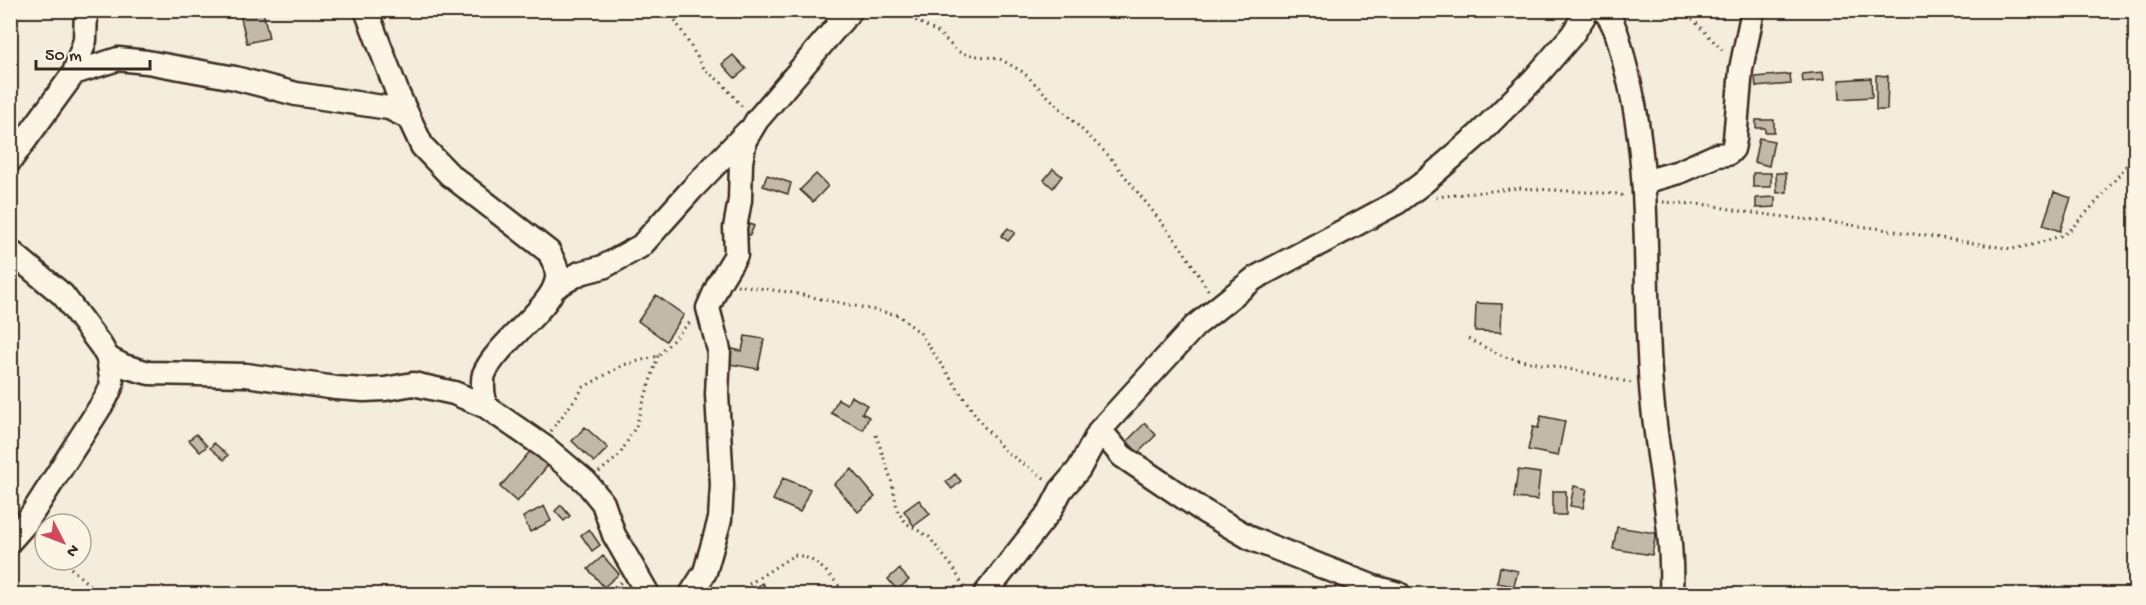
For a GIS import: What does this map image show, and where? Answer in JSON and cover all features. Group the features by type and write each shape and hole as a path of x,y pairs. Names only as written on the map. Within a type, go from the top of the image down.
{"street":[{"path":"366,10 422,146 450,175 549,252 556,266 557,279 551,294 494,357 484,376 482,389 485,406"},
{"path":"554,288 580,273 603,267 641,246 753,125 851,10"},
{"path":"985,594 1050,511 1061,490 1079,469 1100,430 1195,326 1255,278 1398,202 1423,183 1478,135 1534,79 1572,35 1588,10"},
{"path":"1604,10 1614,23 1632,88 1642,152 1646,197 1651,388 1673,564 1671,594"},
{"path":"1646,197 1679,172 1717,155 1728,154 1733,149 1736,139 1741,69 1753,10"},
{"path":"86,19 98,46 118,59"},
{"path":"10,161 74,73 85,40 86,19"},
{"path":"74,73 118,59 147,62 235,78 296,94 388,108 409,118"},
{"path":"691,594 705,572 720,519 722,485 717,394 719,350 708,308 719,283 736,255 735,228 740,200 741,162 745,140 753,125"},
{"path":"10,251 63,295 95,337 108,358 112,385 54,481 26,523 10,541"},
{"path":"108,358 124,366 149,373 246,375 364,390 413,384 454,393 485,406 546,448 586,482 603,503 614,535 648,594"},
{"path":"112,385 149,373"},
{"path":"1100,430 1122,456 1205,512 1252,539 1374,587 1399,594"}],"path":[{"path":"669,10 705,70 722,83 753,125"},
{"path":"901,10 939,33 957,51 1000,59 1023,72 1109,156 1181,247 1219,307"},
{"path":"1684,10 1741,69"},
{"path":"1430,198 1496,189 1619,194 1636,200 1646,197 1709,205 2012,249 2063,235 2102,196 2126,166 2136,165"},
{"path":"719,283 788,292 898,315 920,333 981,423 1005,451 1061,490"},
{"path":"586,482 619,456 636,426 658,356 690,322 708,308"},
{"path":"1468,339 1505,357 1594,374 1651,388"},
{"path":"546,448 548,436 584,387 623,365 658,356"},
{"path":"876,435 891,479 898,513 906,523 929,537 954,569 968,594"},
{"path":"734,594 794,555 808,559 829,574 845,594"},
{"path":"75,572 99,594"}],"building":[{"path":"239,10 263,11 269,38 247,43"},
{"path":"733,55 746,69 735,78 722,64"},
{"path":"1823,72 1824,80 1803,82 1802,74"},
{"path":"1790,74 1791,84 1756,87 1755,77"},
{"path":"1876,75 1888,76 1887,110 1876,110"},
{"path":"1871,78 1872,97 1840,99 1839,80"},
{"path":"1756,120 1774,120 1774,132 1765,132 1765,128 1756,128"},
{"path":"1759,138 1774,141 1769,166 1754,162"},
{"path":"1053,169 1062,176 1053,188 1044,180"},
{"path":"1753,173 1771,173 1771,187 1753,187"},
{"path":"1776,173 1786,173 1787,192 1777,193"},
{"path":"816,174 828,186 813,202 800,190"},
{"path":"767,175 791,183 788,194 763,186"},
{"path":"2054,192 2071,198 2060,231 2043,225"},
{"path":"1775,197 1775,207 1756,208 1756,198"},
{"path":"743,221 754,226 750,235 740,231"},
{"path":"1008,228 1015,233 1008,241 1001,236"},
{"path":"656,295 684,315 666,341 638,321"},
{"path":"1476,303 1502,304 1501,332 1475,331"},
{"path":"745,336 764,339 758,369 729,364 732,349 742,351"},
{"path":"851,396 867,405 862,413 869,417 863,430 831,413 838,399 847,404"},
{"path":"1541,416 1565,421 1558,456 1528,450 1533,427 1538,428"},
{"path":"1145,423 1156,435 1138,453 1127,441"},
{"path":"585,427 608,448 594,462 572,441"},
{"path":"196,434 207,446 200,452 189,440"},
{"path":"214,443 228,455 224,460 210,448"},
{"path":"532,449 550,463 517,502 500,487"},
{"path":"852,469 875,497 858,512 834,484"},
{"path":"1518,470 1540,473 1537,500 1514,498"},
{"path":"955,474 961,481 952,489 946,482"},
{"path":"783,478 810,489 800,512 773,500"},
{"path":"1574,486 1587,489 1583,508 1570,506"},
{"path":"1553,491 1566,491 1566,515 1553,515"},
{"path":"919,500 930,514 914,526 904,511"},
{"path":"561,505 570,516 564,521 555,511"},
{"path":"544,506 551,521 530,532 523,517"},
{"path":"1617,527 1656,533 1652,555 1613,549"},
{"path":"589,529 600,545 592,551 581,535"},
{"path":"603,556 619,574 604,587 588,569"},
{"path":"1500,567 1518,571 1514,586 1497,583"},
{"path":"899,569 909,580 897,590 888,579"},
{"path":"1341,578 1353,586 1347,594 1331,594"},
{"path":"762,583 771,594 748,594"},
{"path":"1565,590 1598,591 1598,594 1565,594"}]}
